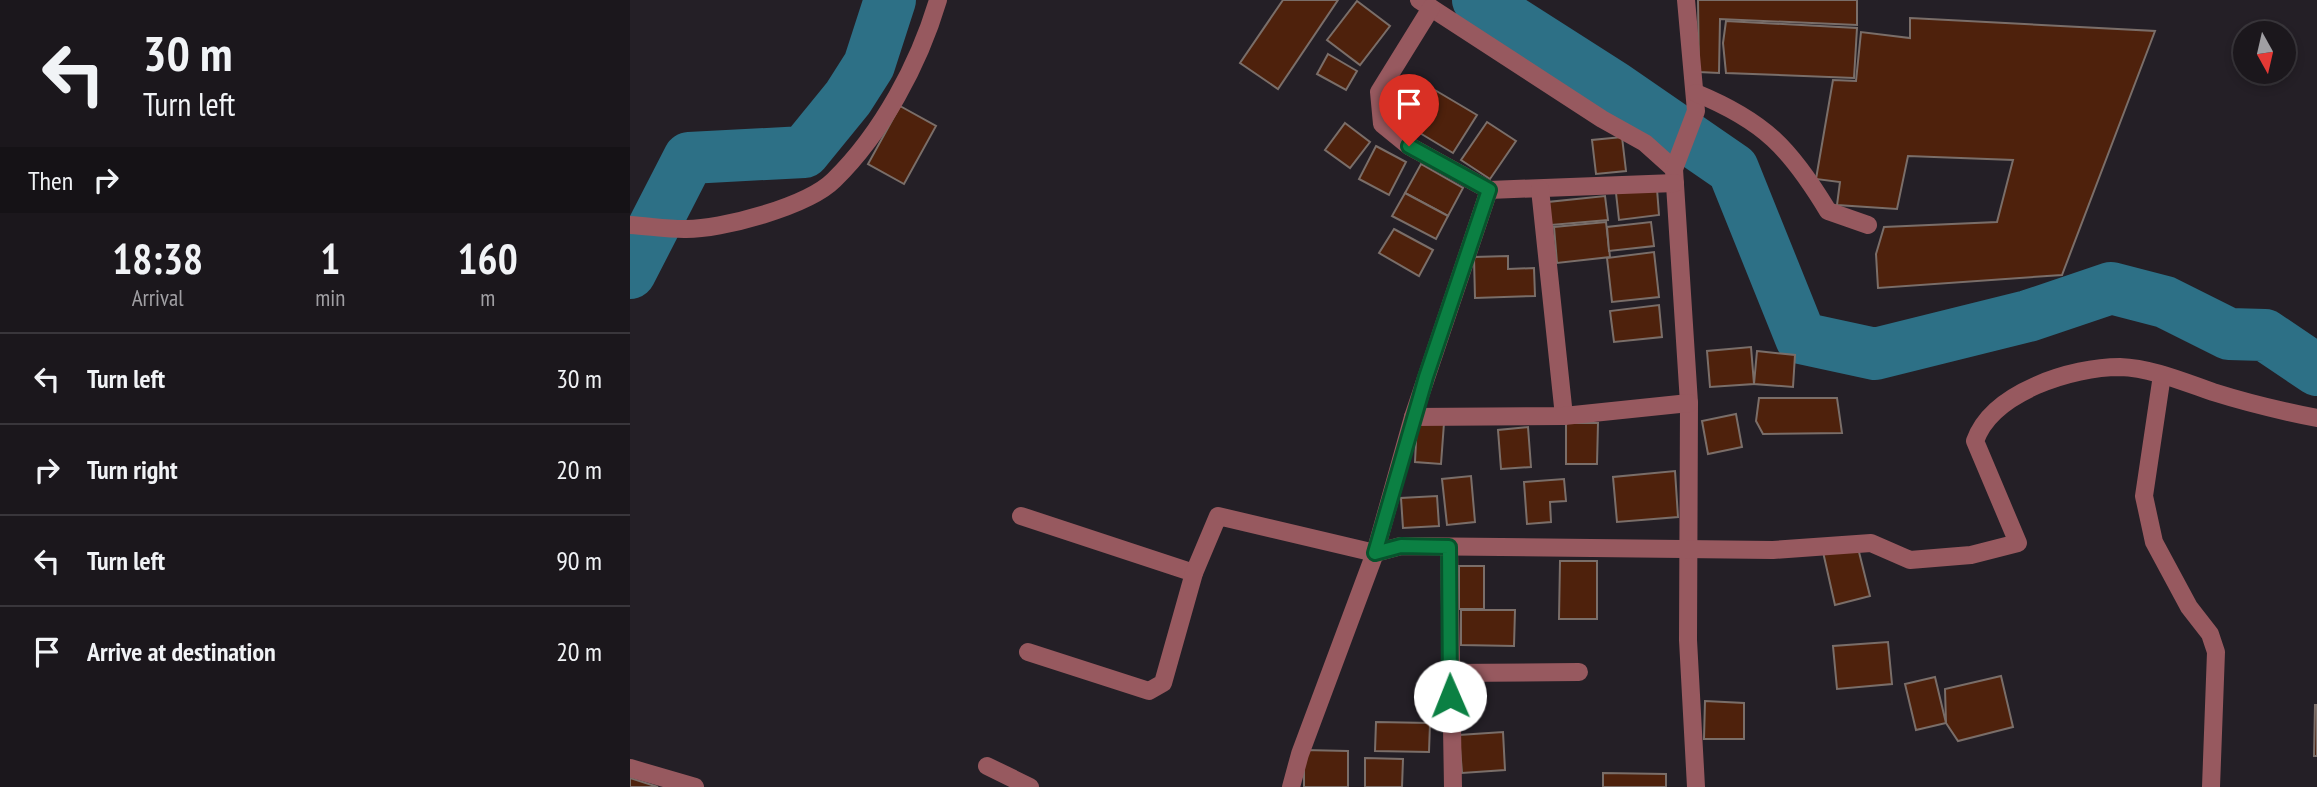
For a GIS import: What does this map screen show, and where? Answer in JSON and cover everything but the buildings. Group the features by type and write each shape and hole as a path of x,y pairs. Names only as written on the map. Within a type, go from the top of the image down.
{"street":[{"path":"633,225 686,230 771,214 833,182 864,145 898,92 927,37 938,0"},
{"path":"1686,0 1696,111 1675,171 1689,403 1688,640 1696,787"},
{"path":"1425,4 1602,119 1646,144 1675,171 1540,189 1489,190 1409,146 1382,124 1379,92 1425,4"},
{"path":"1696,93 1737,110 1774,137 1811,182 1828,211 1868,225"},
{"path":"1540,189 1564,416"},
{"path":"1292,787 1300,754 1375,553 1413,417 1489,190"},
{"path":"1028,652 1149,691 1156,689 1163,683 1194,573 1218,516 1375,553 1401,546 1773,550 1871,542 1910,560 1972,555 2018,543 1975,441 1980,427 2012,397 2055,377 2120,367 2162,376 2263,408 2317,418"},
{"path":"2162,376 2144,496 2154,542 2189,607 2210,634 2216,652 2211,787"},
{"path":"1413,417 1564,416 1689,403"},
{"path":"1021,516 1194,573"},
{"path":"1449,547 1453,787"},
{"path":"1449,673 1579,672"},
{"path":"987,766 1030,787"},
{"path":"630,768 695,787"}],"waterway":[{"path":"630,273 689,158 804,152 848,98 869,65 890,0"},
{"path":"1478,0 1614,87 1733,169 1801,338 1875,354 2028,316 2111,288 2165,302 2229,334 2265,335 2317,370"}],"route":[{"path":"1409,146 1489,190 1413,417 1375,553 1401,546 1449,547 1450,696"}]}
